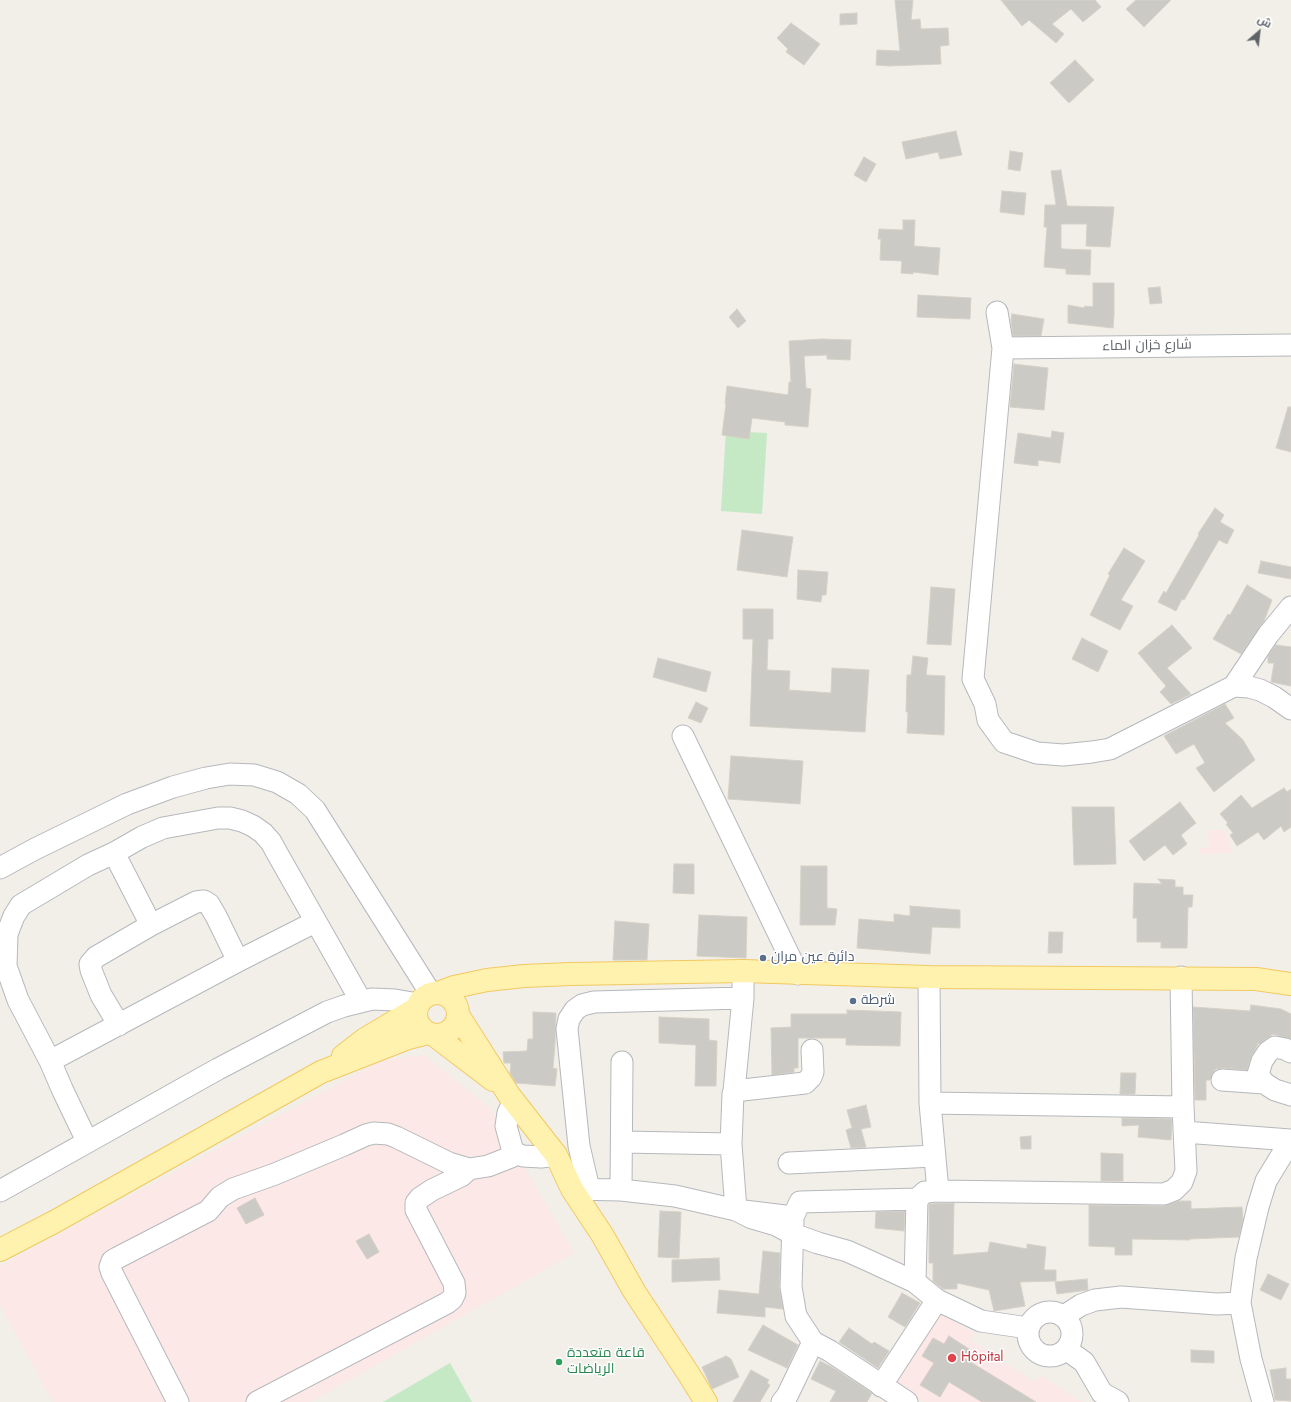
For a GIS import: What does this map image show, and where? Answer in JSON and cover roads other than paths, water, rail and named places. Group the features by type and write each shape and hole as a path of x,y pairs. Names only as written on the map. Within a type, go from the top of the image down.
{"main road":[{"path":"0,1250 54,1222 321,1072 366,1039 426,1000 470,983 503,978 570,974 743,972 929,977 1181,977 1256,979 1291,984"},
{"path":"321,1072 408,1038 446,1033 455,1025 458,1013 480,994 503,978"},
{"path":"426,1000 446,995 452,1000 458,1013 512,1098 581,1189 603,1236 634,1291 706,1402"},
{"path":"426,1000 417,1020 423,1029 472,1064 512,1098"}],"street":[{"path":"996,312 1003,348 973,680 985,704 988,720 1004,742 1036,753 1063,755 1110,749 1234,686 1268,635 1291,607"},
{"name":"شارع خزان الماء","path":"1003,348 1291,345"},
{"path":"1234,686 1249,687 1260,690 1274,697 1291,709"},
{"path":"683,736 798,974"},
{"path":"0,868 120,807 160,792 206,778 230,774 254,775 277,782 298,794 315,810 426,1000"},
{"path":"87,1141 50,1061 18,1000 6,966 7,934 14,916 21,905 88,865 114,853 142,837 163,828 218,818 230,818 242,821 258,830 271,842 361,1001"},
{"path":"114,853 151,925"},
{"path":"120,1025 101,995 90,964 96,957 151,925 196,902 204,901 209,904 216,916 238,961"},
{"path":"50,1061 238,961 315,922"},
{"path":"736,1210 731,1144 732,1094 734,1091 743,998 743,972"},
{"path":"929,977 930,1103 938,1191"},
{"path":"907,1402 830,1351 813,1342 796,1316 791,1287 793,1225 800,1202 917,1199 924,1192 938,1191 1164,1194 1174,1190 1182,1182 1186,1171 1183,1107 1181,977"},
{"path":"743,998 594,1002 582,1004 575,1010 569,1019 567,1029 579,1146 581,1189 621,1190 675,1196 736,1210 752,1218 776,1225 793,1225 818,1243 847,1251 915,1282 937,1300 981,1321 1028,1328"},
{"path":"0,1191 218,1069 327,1012 361,1001 383,999 426,1000"},
{"path":"1291,1052 1285,1048 1274,1047 1268,1052 1262,1061 1258,1074 1264,1083 1275,1090 1291,1095"},
{"path":"734,1091 806,1083 813,1072 812,1050"},
{"path":"621,1190 622,1062"},
{"path":"1222,1080 1264,1083"},
{"path":"512,1098 506,1126 512,1148 515,1153 523,1156 541,1157 556,1155"},
{"path":"930,1103 1183,1107"},
{"path":"1184,1132 1291,1140 1266,1181 1258,1207 1246,1258 1240,1303 1251,1359 1263,1402"},
{"path":"178,1402 112,1273 110,1267 112,1261 208,1211 220,1197 234,1189 282,1171 370,1134 388,1134 449,1163 469,1169 488,1166 511,1157 515,1153"},
{"path":"622,1142 731,1144"},
{"path":"789,1163 934,1156"},
{"path":"257,1402 447,1303 452,1298 455,1293 454,1283 416,1210 416,1203 420,1198 432,1190 461,1176 469,1169"},
{"path":"915,1282 917,1199"},
{"path":"1064,1316 1081,1305 1095,1300 1121,1297 1217,1304 1240,1303"},
{"path":"881,1386 937,1300"},
{"path":"1050,1312 1064,1316 1069,1321 1072,1328 1073,1336 1071,1343 1066,1350 1060,1354 1046,1356 1038,1353 1029,1342 1028,1335 1028,1328 1036,1316 1050,1312"},
{"path":"782,1402 787,1396 813,1342"},
{"path":"1066,1350 1084,1362 1106,1399"}],"place":[{"name":"دائرة عين مران","path":"763,958"},
{"name":"شرطة","path":"853,1001"},
{"name":"Hôpital","path":"952,1358"},
{"name":"قاعة متعددة الرياضات","path":"559,1362"}]}
